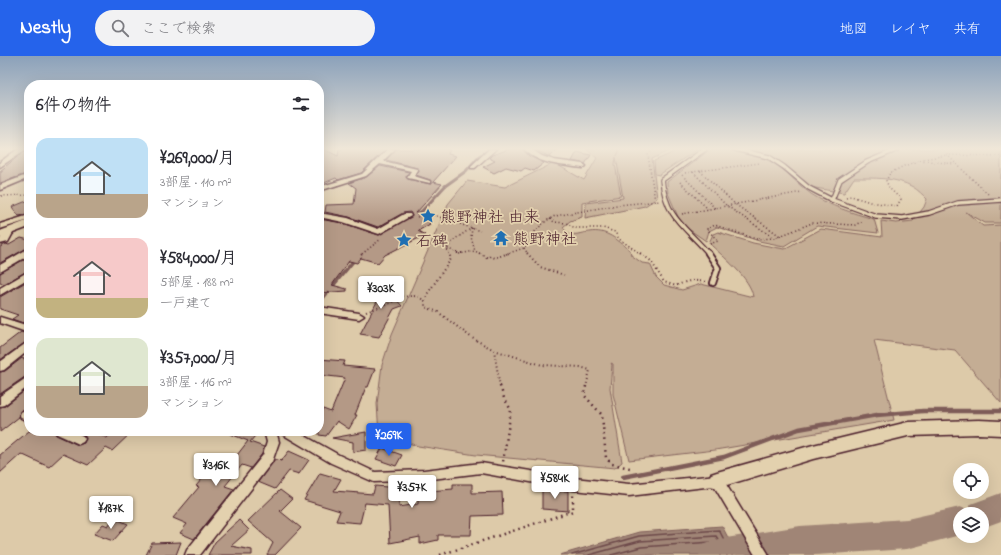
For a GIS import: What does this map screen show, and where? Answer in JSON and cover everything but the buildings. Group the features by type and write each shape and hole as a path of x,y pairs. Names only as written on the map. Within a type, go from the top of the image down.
{"street":[{"path":"324,187 364,175 367,172"},
{"path":"413,172 410,177 428,182"},
{"path":"0,188 24,178"},
{"path":"324,216 350,222 379,232 407,216"},
{"path":"3,231 24,220"},
{"path":"3,231 24,225"},
{"path":"0,242 5,240 3,231"},
{"path":"0,269 24,254"},
{"path":"0,292 24,277"},
{"path":"324,311 357,315"},
{"path":"0,320 24,328"},
{"path":"0,367 24,350"},
{"path":"0,402 24,384"},
{"path":"295,436 335,459 374,477 424,475 481,468 574,484 629,490 717,480 813,452 908,429 979,427 1001,428"},
{"path":"72,436 79,439"},
{"path":"192,555 268,458 274,442 272,436"},
{"path":"717,480 762,555"}],"lane":[{"path":"673,172 662,180 663,191 667,202 681,226 713,257 718,268 713,283"},
{"path":"789,172 813,191 832,200 876,216 902,218 929,213 958,203 1001,200"},
{"path":"832,200 840,180 852,172"}],"path":[{"path":"651,172 655,201"},
{"path":"691,172 681,174 715,208"},
{"path":"693,172 727,206 775,238"},
{"path":"701,172 735,204 780,236"},
{"path":"832,200 851,196 870,202 897,206 901,198 890,189 886,181 892,172"},
{"path":"966,172 995,200"},
{"path":"680,182 708,210"},
{"path":"674,215 813,191"},
{"path":"0,196 24,195"},
{"path":"447,248 459,254 475,251 488,258 490,256 494,258 524,248 529,243 536,230 550,219 572,212 598,209 633,202 667,202"},
{"path":"703,246 718,241 707,229 715,225 756,239 775,238 812,223 855,225 861,222 864,212"},
{"path":"432,214 480,231"},
{"path":"550,219 554,222 566,224 575,228 604,228 615,232 619,239 651,261 664,282 676,286 685,281 701,282"},
{"path":"447,248 456,239 472,228"},
{"path":"472,228 471,238 475,251"},
{"path":"361,255 386,234"},
{"path":"447,248 451,259 428,293 425,301 425,307 438,312 472,338 494,350 533,363 550,366 578,367 590,370 584,395 602,416 606,458 612,464 630,468"},
{"path":"524,248 534,264 546,270 564,275"},
{"path":"357,315 370,312 390,303 397,297 417,296 425,301"},
{"path":"494,350 498,381 504,398 511,410 503,458"},
{"path":"440,555 573,511 574,484"}],"shaded area":[{"path":"535,172 570,172 584,180 589,172 617,172 621,196 582,202 582,217 570,221 563,227 567,233 576,234 585,232 601,232 611,236 630,250 631,255 642,263 650,264 656,277 664,285 682,290 701,284 753,297 747,282 742,275 709,243 713,234 718,232 753,243 784,249 821,229 882,237 881,221 896,223 913,221 924,207 927,199 913,187 899,181 854,178 844,193 810,187 791,172 1001,172 1001,223 985,223 966,212 983,226 1001,225 1001,403 955,350 874,340 894,420 715,450 629,460 613,394 613,364 611,363 610,388 622,462 615,468 476,455 418,446 379,434 377,404 382,365 392,334 448,204 467,181 505,187"},
{"path":"619,172 654,172 657,198 645,206 585,218 586,203 623,198"},
{"path":"655,172 663,172 659,175 655,174"},
{"path":"680,172 786,172 807,191 818,198 841,209 874,219 878,233 817,226 784,246 759,241 717,227 709,231 706,241 681,224 668,193 667,182"}],"water":[{"path":"722,526 737,555 560,555 639,532"}],"waterway":[{"path":"389,230 422,211 445,186 464,172"},
{"path":"324,297 355,259"},
{"path":"623,477 724,457 799,429 877,415 923,411 1001,411"},
{"path":"989,511 1001,507"},
{"path":"714,555 800,541 907,534 953,523"}],"place":[{"name":"熊野神社 由来","path":"428,216"},
{"name":"熊野神社","path":"501,238"},
{"name":"石碑","path":"404,240"}]}
